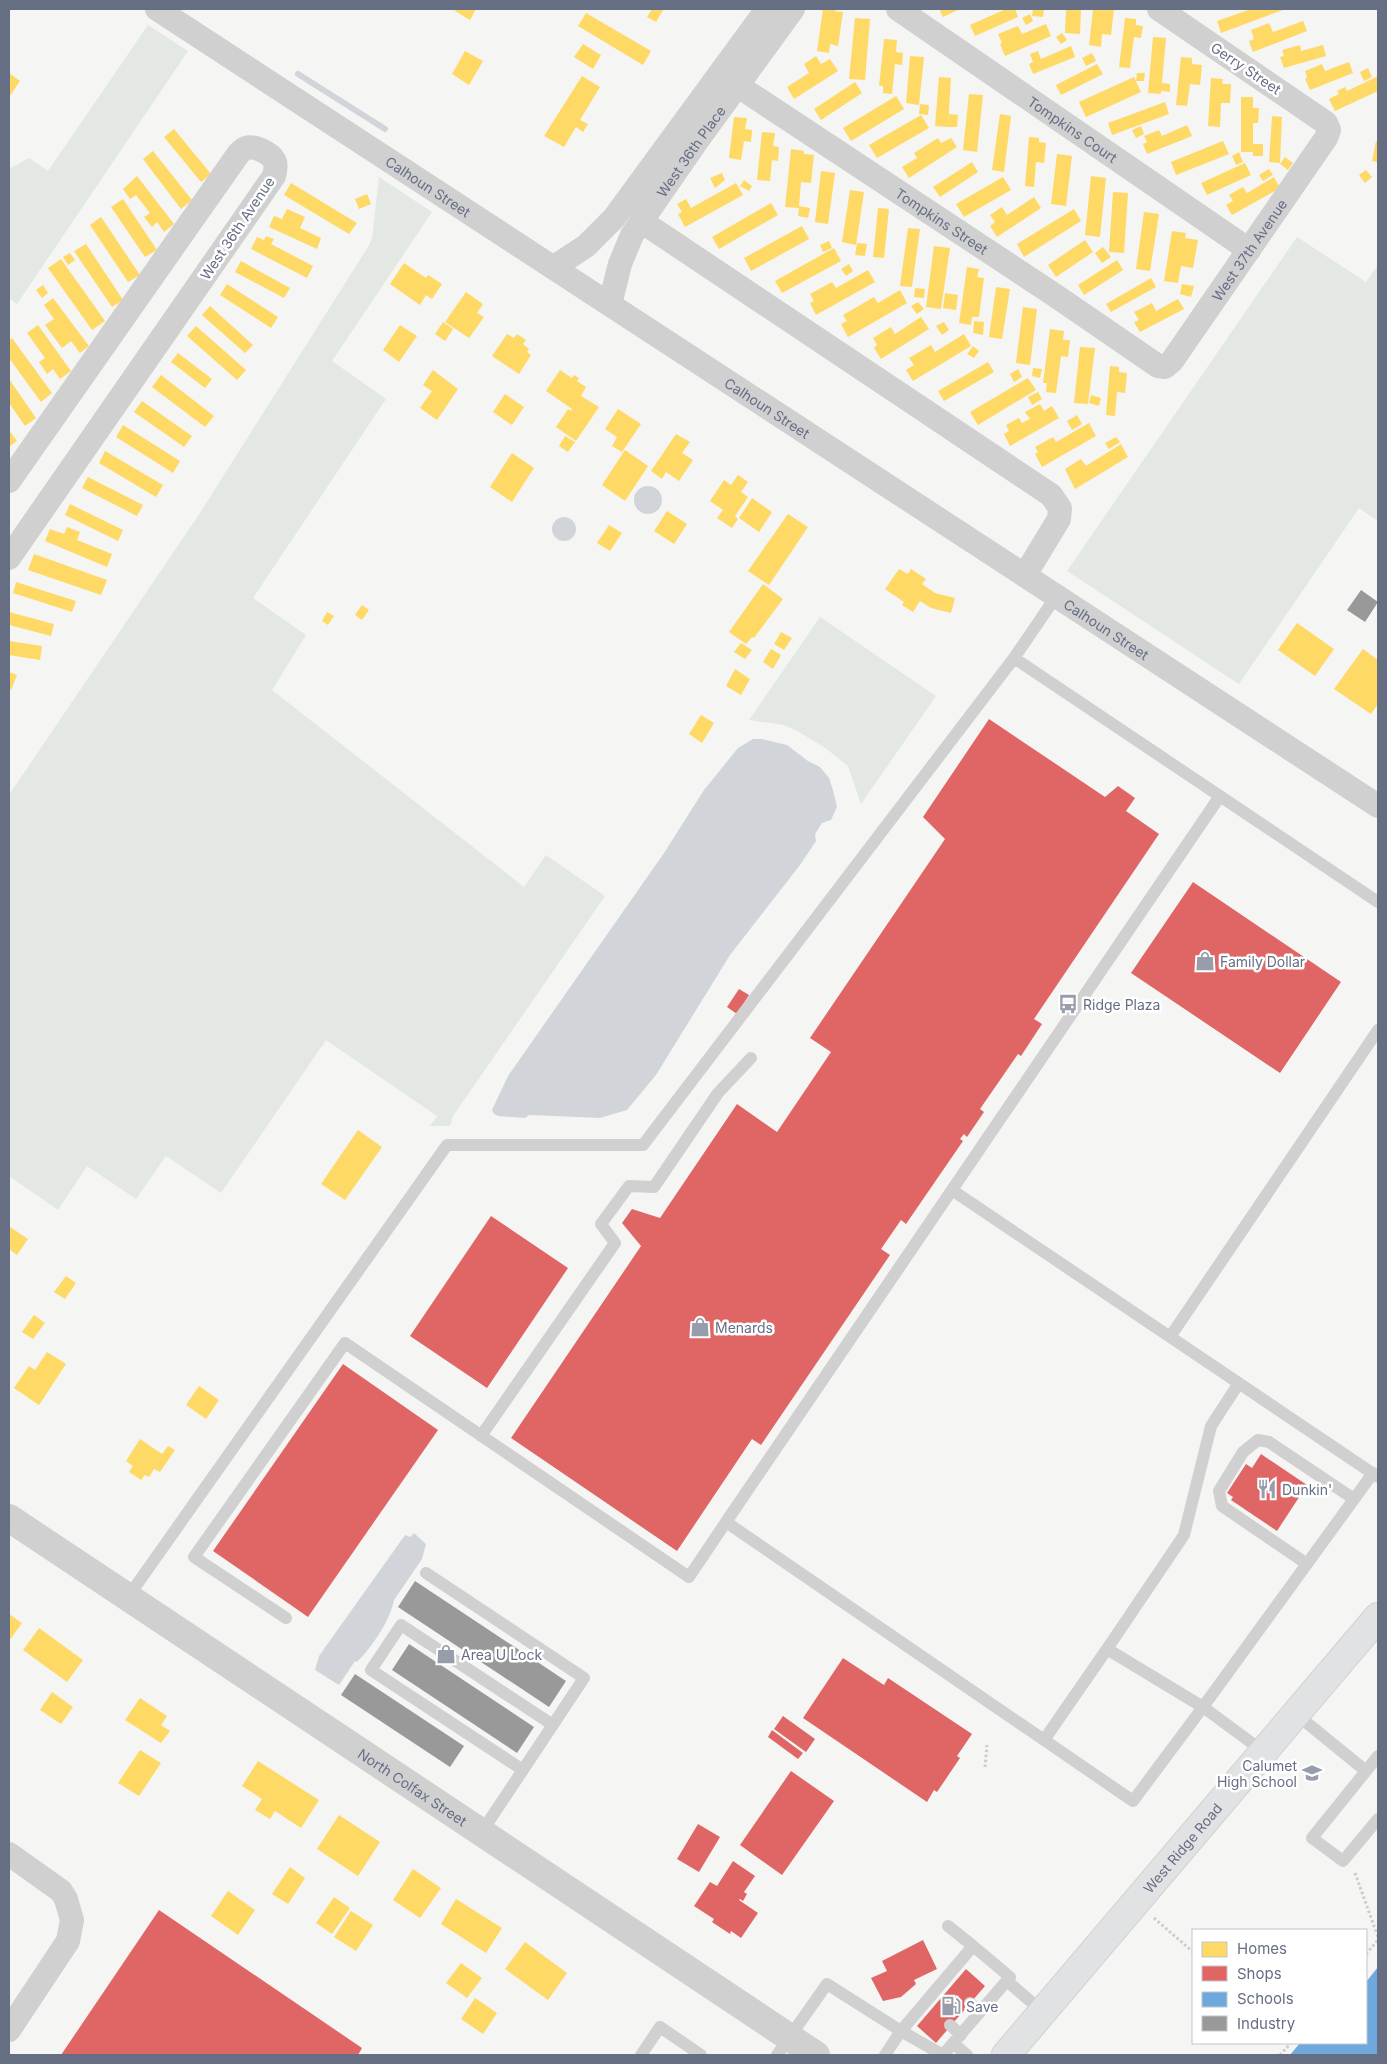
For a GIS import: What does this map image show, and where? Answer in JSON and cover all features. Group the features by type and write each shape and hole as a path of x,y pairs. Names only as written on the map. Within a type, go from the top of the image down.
{"main road":[{"name":"West Ridge Road","path":"1006,2055 1378,1617"}],"street":[{"name":"Calhoun Street","path":"157,9 1378,806"},
{"name":"West 36th Place","path":"610,304 623,253 728,80 766,9"},
{"name":"West 36th Place","path":"554,267 579,252 609,224 728,80 793,9"},
{"name":"Tompkins Court","path":"898,9 1249,250"},
{"name":"Gerry Street","path":"1159,9 1326,123 1329,130"},
{"name":"Tompkins Street","path":"728,80 1053,294 1158,366 1165,367"},
{"name":"West 37th Avenue","path":"1165,367 1172,361 1249,250 1326,138 1329,130"},
{"name":"West 36th Avenue","path":"9,481 239,153 246,148 254,148 268,154 274,160 276,167 274,176 9,558"},
{"path":"641,221 1044,490 1057,501 1060,508 1060,519 1026,575"},
{"name":"North Colfax Street","path":"9,1518 482,1833 783,2046 816,2055"},
{"path":"9,1854 55,1885 66,1899 72,1920 68,1941 9,2030"}],"lane":[{"path":"128,1597 448,1145 643,1145 1014,658 1057,596"},
{"path":"1014,658 1378,902"},
{"path":"286,1618 194,1557 345,1343 689,1577 1220,796"},
{"path":"1170,1337 1378,1030"},
{"path":"481,1436 614,1243 601,1224 629,1186 654,1187 718,1093 751,1058"},
{"path":"726,1522 1133,1801 1354,1499 1375,1475 952,1190"},
{"path":"1044,1740 1184,1535 1211,1426 1239,1383"},
{"path":"1307,1564 1222,1506 1219,1491 1243,1452 1258,1440 1269,1442 1354,1499"},
{"path":"426,1573 584,1678 482,1833"},
{"path":"523,1770 372,1670 402,1625 553,1725"},
{"path":"1107,1649 1203,1707 1264,1752"},
{"path":"1296,1714 1366,1771"},
{"path":"1378,1756 1312,1838 1343,1861 1378,1819"},
{"path":"783,2046 827,1984 901,2032 943,2055 1010,1977 948,1926"},
{"path":"885,2055 901,2032 929,2006 947,1984 973,1946"},
{"path":"1007,1981 1043,2012"},
{"path":"970,2003 980,2012"},
{"path":"950,2025 967,2055"},
{"path":"641,2055 660,2027 701,2055"}],"path":[{"path":"985,1767 987,1745"},
{"path":"1355,1873 1378,1939 1367,1953"},
{"path":"1136,1903 1192,1951"},
{"path":"1280,2055 1289,2044"}],"shaded area":[{"path":"148,25 188,51 17,304 9,298 9,169 29,158 48,171"},
{"path":"379,177 432,212 332,361 386,399 253,598 306,635 272,690 524,887 546,855 605,896 453,1116 450,1126 430,1126 437,1116 326,1040 221,1193 166,1156 136,1199 87,1166 58,1210 9,1176 9,795 200,513 368,247 372,239"},
{"path":"1297,237 1366,282 1378,265 1378,521 1359,508 1239,684 1067,571"},
{"path":"648,486 658,490 662,500 658,510 648,514 638,510 634,500 638,490"},
{"path":"564,517 569,518 575,524 575,534 569,540 564,541 559,540 553,534 552,529 553,524 559,518"},
{"path":"820,617 936,696 861,804 848,766 824,747 784,725 749,720"},
{"path":"753,739 762,739 787,745 808,761 820,767 829,778 837,807 831,820 822,823 815,834 816,841 800,865 730,955 656,1075 627,1110 600,1118 529,1115 525,1118 494,1114 492,1110 508,1076 664,853 704,790 738,748"},
{"path":"414,1533 426,1544 422,1559 394,1600 389,1616 380,1633 363,1656 357,1662 355,1661 339,1685 315,1670 319,1656 405,1535 410,1537"}],"building: Homes":[{"path":"456,9 476,9 470,20 455,11"},
{"path":"652,9 663,10 656,22 647,17"},
{"path":"823,9 835,9 835,11 843,12 838,46 830,44 829,53 817,51"},
{"path":"939,9 960,9 943,17"},
{"path":"1006,9 1015,9 1018,17 975,36 970,25"},
{"path":"1033,9 1044,9 1043,17 1032,16"},
{"path":"1066,9 1081,9 1080,34 1065,33"},
{"path":"1093,9 1114,9 1111,35 1102,34 1101,47 1089,45"},
{"path":"1251,9 1283,10 1221,33 1217,21"},
{"path":"586,13 651,51 643,65 578,26"},
{"path":"1030,14 1033,21 1026,25 1022,18"},
{"path":"855,18 870,19 865,80 849,79"},
{"path":"1125,18 1136,19 1136,25 1143,26 1141,38 1134,37 1130,68 1119,67"},
{"path":"1303,21 1307,31 1253,52 1249,41 1254,39 1251,30 1269,23 1273,32"},
{"path":"1046,24 1051,36 1005,56 998,34 1018,26 1022,34"},
{"path":"1062,33 1067,40 1061,44 1056,37"},
{"path":"1153,37 1166,38 1162,83 1170,84 1170,92 1161,91 1161,94 1148,93"},
{"path":"884,39 897,40 896,52 903,53 902,65 895,64 892,94 883,93 883,86 879,86"},
{"path":"583,44 601,55 593,69 574,57"},
{"path":"1300,45 1301,51 1323,45 1326,56 1284,68 1280,57 1284,56 1282,50"},
{"path":"1071,46 1075,57 1033,74 1029,64 1033,62 1030,54 1038,51 1041,59"},
{"path":"465,51 483,61 469,85 452,74"},
{"path":"1092,53 1096,61 1086,66 1082,58"},
{"path":"816,56 821,64 830,59 838,71 794,99 787,87 809,73 804,64"},
{"path":"910,56 924,57 919,105 906,103"},
{"path":"1181,57 1192,58 1192,64 1202,65 1200,85 1190,84 1187,106 1176,105"},
{"path":"1349,62 1353,73 1310,90 1305,79 1307,78 1305,71 1322,64 1325,71"},
{"path":"1097,64 1103,74 1061,95 1056,85"},
{"path":"1368,68 1372,77 1364,81 1360,72"},
{"path":"9,73 20,81 9,97"},
{"path":"1137,73 1145,73 1144,81 1136,81"},
{"path":"582,76 600,87 580,120 588,124 583,132 576,127 564,147 544,136"},
{"path":"1378,76 1378,91 1335,111 1329,99 1339,94 1337,91 1345,87 1347,91"},
{"path":"939,77 951,78 948,127 935,126"},
{"path":"1134,77 1141,92 1086,117 1079,102"},
{"path":"1211,78 1223,79 1222,84 1231,84 1230,103 1221,103 1220,127 1208,126"},
{"path":"855,82 862,93 821,120 814,109"},
{"path":"969,94 983,95 977,152 963,150"},
{"path":"896,96 904,109 851,141 843,128"},
{"path":"1241,97 1253,97 1253,108 1259,108 1258,123 1253,123 1253,144 1263,144 1263,156 1253,156 1253,152 1241,152"},
{"path":"1165,102 1169,114 1112,135 1108,123"},
{"path":"920,104 929,105 928,115 919,114"},
{"path":"949,114 958,115 957,127 948,127"},
{"path":"1000,114 1011,116 1004,172 992,170"},
{"path":"921,115 929,128 877,158 869,145"},
{"path":"1272,116 1282,117 1280,163 1269,162"},
{"path":"734,117 747,118 745,129 752,130 751,142 744,141 741,160 729,158"},
{"path":"1187,125 1192,136 1147,154 1143,144 1147,142 1144,136 1159,130 1162,136"},
{"path":"1141,126 1144,134 1136,138 1132,130"},
{"path":"174,129 211,174 201,182 164,137"},
{"path":"762,132 775,133 773,146 779,147 778,161 772,160 770,181 757,180"},
{"path":"1029,137 1039,138 1039,142 1046,143 1044,163 1036,162 1034,187 1025,186"},
{"path":"938,138 941,143 951,138 957,147 909,178 902,167 917,158 914,153"},
{"path":"1223,141 1229,154 1176,175 1171,162"},
{"path":"1376,141 1378,141 1378,162 1372,161"},
{"path":"791,149 804,151 804,154 814,155 811,183 801,182 799,206 810,208 808,218 798,216 799,208 785,207"},
{"path":"153,151 192,200 181,209 143,159"},
{"path":"1239,152 1243,162 1236,165 1232,156"},
{"path":"1057,154 1072,156 1066,206 1051,204"},
{"path":"1285,157 1293,163 1288,170 1280,164"},
{"path":"972,162 978,172 940,197 933,187"},
{"path":"1245,163 1251,175 1207,195 1201,183"},
{"path":"1269,169 1273,175 1263,181 1259,175"},
{"path":"1366,170 1372,177 1365,183 1359,175"},
{"path":"821,171 835,173 828,224 815,222"},
{"path":"722,173 725,180 715,188 710,178"},
{"path":"137,176 174,224 164,232 157,222 152,227 144,217 150,213 136,195 130,199 123,189"},
{"path":"1091,176 1106,178 1100,237 1085,235"},
{"path":"1003,177 1011,190 964,217 956,204"},
{"path":"1274,177 1280,188 1232,215 1226,205 1233,201 1229,195 1243,187 1247,193"},
{"path":"744,180 752,186 749,191 740,186"},
{"path":"291,183 357,223 349,234 284,195"},
{"path":"736,183 743,195 685,227 678,214 682,212 677,204 686,199 691,208"},
{"path":"850,190 864,192 856,245 842,242"},
{"path":"1113,192 1128,193 1124,253 1109,252"},
{"path":"367,194 371,204 359,209 355,199"},
{"path":"1034,197 1041,208 997,237 990,226 995,222 990,215 1002,207 1007,215"},
{"path":"123,199 157,250 145,257 111,207"},
{"path":"771,203 778,215 719,249 712,237"},
{"path":"878,208 889,209 884,258 873,257"},
{"path":"287,209 305,217 300,228 321,238 317,249 269,227 274,216 282,219"},
{"path":"1074,209 1081,221 1024,257 1017,244"},
{"path":"1144,212 1159,214 1150,271 1136,269"},
{"path":"101,217 140,275 128,282 90,225"},
{"path":"802,226 809,239 751,271 744,258"},
{"path":"908,228 920,229 912,287 900,286"},
{"path":"1172,231 1186,233 1185,238 1198,240 1193,268 1181,266 1178,283 1164,281"},
{"path":"266,236 274,239 271,244 313,266 307,278 251,249 257,237 264,240"},
{"path":"1085,240 1093,252 1056,277 1048,265"},
{"path":"829,241 832,248 823,252 820,245"},
{"path":"857,243 867,244 865,256 855,255"},
{"path":"86,244 123,300 112,307 74,251"},
{"path":"934,246 950,248 941,309 926,307"},
{"path":"1103,247 1111,257 1102,263 1095,253"},
{"path":"834,248 841,261 782,293 775,281"},
{"path":"70,253 75,260 68,265 63,257"},
{"path":"61,259 105,321 92,330 48,268"},
{"path":"1117,260 1123,270 1084,295 1078,285"},
{"path":"241,261 290,288 284,298 235,272"},
{"path":"404,263 426,278 428,275 442,284 432,299 426,295 420,305 390,284"},
{"path":"849,264 853,271 846,276 841,269"},
{"path":"967,267 979,269 977,277 984,278 979,317 972,317 971,325 959,323"},
{"path":"868,270 875,282 816,315 810,303 814,301 810,294 832,282 836,288"},
{"path":"1151,278 1156,287 1111,312 1106,304"},
{"path":"227,284 278,317 271,328 220,295"},
{"path":"1182,284 1194,286 1191,297 1180,294"},
{"path":"43,285 48,293 42,298 36,290"},
{"path":"996,287 1010,289 1002,339 989,337"},
{"path":"915,288 925,289 924,298 914,297"},
{"path":"900,290 907,303 848,337 841,324 847,321 843,315 874,297 878,303"},
{"path":"466,292 483,304 477,313 484,317 469,338 445,322"},
{"path":"945,293 958,295 956,310 943,308"},
{"path":"53,298 89,346 80,353 71,341 62,348 45,325 54,319 44,305"},
{"path":"1178,299 1184,309 1140,332 1134,322 1139,320 1134,312 1152,303 1156,311"},
{"path":"918,302 924,309 917,314 911,306"},
{"path":"210,306 253,345 245,353 202,315"},
{"path":"1023,307 1037,309 1030,365 1016,363"},
{"path":"921,317 929,329 881,359 874,348 877,345 873,338 891,327 895,334"},
{"path":"974,321 984,322 983,335 973,333"},
{"path":"443,322 453,329 445,341 435,334"},
{"path":"944,322 949,330 942,335 936,326"},
{"path":"38,325 71,371 60,379 53,369 47,374 39,362 45,358 27,333"},
{"path":"400,325 417,336 399,362 383,350"},
{"path":"196,326 246,370 237,380 187,336"},
{"path":"1050,329 1064,331 1063,340 1070,340 1068,357 1061,356 1056,393 1046,392 1047,383 1043,383"},
{"path":"507,334 514,338 517,334 526,340 523,344 529,349 527,352 531,355 519,374 492,356"},
{"path":"964,334 971,346 913,381 906,370 914,365 909,358 931,345 935,352"},
{"path":"12,338 52,393 41,402 9,358 9,341"},
{"path":"973,346 979,351 974,358 967,354"},
{"path":"1080,347 1095,348 1088,404 1074,403"},
{"path":"178,353 212,379 205,388 171,362"},
{"path":"988,362 994,372 944,401 938,391"},
{"path":"1110,366 1119,367 1119,372 1127,373 1125,393 1117,392 1115,416 1106,415"},
{"path":"1033,368 1042,369 1040,378 1032,376"},
{"path":"1018,369 1022,377 1014,382 1010,374"},
{"path":"433,370 458,389 437,420 420,408 432,391 423,385"},
{"path":"560,370 572,378 574,375 579,378 577,381 586,387 581,396 599,407 576,441 556,427 568,409 571,411 572,409 546,391"},
{"path":"161,375 214,416 205,427 152,387"},
{"path":"1028,378 1036,390 978,425 970,412"},
{"path":"9,379 36,418 25,426 9,403"},
{"path":"1038,392 1042,399 1032,405 1028,397"},
{"path":"505,394 524,407 512,425 493,412"},
{"path":"1091,395 1101,398 1099,406 1089,403"},
{"path":"142,401 192,436 184,447 134,412"},
{"path":"1040,404 1044,411 1052,406 1059,418 1010,446 1004,434 1009,431 1006,425 1019,418 1022,423 1030,419 1025,412"},
{"path":"618,409 641,424 622,452 612,446 617,437 605,429"},
{"path":"1077,415 1082,424 1072,430 1067,421"},
{"path":"1089,423 1096,436 1042,467 1035,454 1038,452 1035,447 1053,437 1056,442"},
{"path":"123,425 180,461 173,473 116,437"},
{"path":"9,430 17,441 9,447"},
{"path":"676,434 690,442 682,453 693,460 679,481 666,472 662,479 651,471"},
{"path":"565,436 575,442 568,452 559,446"},
{"path":"1116,437 1120,442 1109,449 1105,443"},
{"path":"1121,444 1128,457 1075,489 1065,469 1081,459 1086,466"},
{"path":"625,450 648,466 625,501 602,485"},
{"path":"105,451 163,485 156,497 99,463"},
{"path":"512,453 534,468 512,502 490,487"},
{"path":"738,475 748,482 741,492 748,497 735,516 738,519 732,528 717,518 723,510 710,501 724,480 731,485"},
{"path":"88,477 143,505 137,516 82,488"},
{"path":"752,498 772,512 759,532 739,518"},
{"path":"70,504 123,530 118,541 65,515"},
{"path":"667,511 687,524 674,544 654,531"},
{"path":"788,514 808,527 769,585 748,571"},
{"path":"609,525 622,533 610,551 597,543"},
{"path":"67,527 80,532 77,540 112,554 107,567 45,541 50,529 64,534"},
{"path":"34,554 107,580 101,595 28,570"},
{"path":"899,569 908,574 911,569 926,579 922,584 935,593 955,598 951,613 931,608 920,601 913,612 902,605 904,602 885,589"},
{"path":"16,582 76,601 72,612 13,593"},
{"path":"763,584 783,599 754,638 752,637 746,644 729,632"},
{"path":"362,605 369,610 362,620 355,615"},
{"path":"9,612 54,624 51,636 9,625"},
{"path":"327,612 334,616 328,625 322,621"},
{"path":"1297,623 1334,649 1315,676 1278,650"},
{"path":"781,632 792,638 784,650 774,644"},
{"path":"9,641 42,646 40,660 9,655"},
{"path":"741,643 752,650 745,659 734,652"},
{"path":"771,649 781,655 773,669 763,662"},
{"path":"1363,649 1378,660 1378,704 1371,714 1334,689"},
{"path":"735,669 750,679 741,695 726,686"},
{"path":"9,672 17,675 11,690 9,689"},
{"path":"701,715 714,723 702,743 689,734"},
{"path":"358,1130 382,1147 345,1200 321,1184"},
{"path":"10,1227 28,1239 17,1255 9,1249"},
{"path":"66,1276 76,1283 65,1299 54,1292"},
{"path":"34,1315 45,1323 33,1339 22,1332"},
{"path":"47,1352 66,1364 39,1405 14,1388 29,1366 35,1370"},
{"path":"199,1386 219,1400 206,1419 186,1405"},
{"path":"140,1439 162,1454 168,1446 175,1450 160,1472 154,1469 149,1477 145,1475 141,1480 129,1472 133,1466 126,1461"},
{"path":"9,1614 22,1623 9,1641"},
{"path":"39,1628 83,1660 67,1682 23,1650"},
{"path":"52,1692 73,1707 61,1724 40,1710"},
{"path":"140,1698 167,1716 161,1725 170,1731 161,1743 125,1720"},
{"path":"140,1750 161,1763 139,1796 118,1783"},
{"path":"258,1761 319,1800 301,1828 275,1811 270,1819 255,1810 262,1799 242,1786"},
{"path":"339,1815 380,1842 358,1876 317,1849"},
{"path":"290,1867 305,1878 288,1904 272,1894"},
{"path":"413,1869 441,1888 420,1918 393,1900"},
{"path":"228,1891 255,1910 238,1935 211,1916"},
{"path":"334,1897 350,1908 332,1934 316,1923"},
{"path":"456,1899 502,1928 486,1953 441,1924"},
{"path":"351,1911 373,1925 356,1951 334,1937"},
{"path":"525,1942 567,1973 548,2000 505,1969"},
{"path":"461,1963 482,1978 467,1998 446,1983"},
{"path":"475,1998 497,2013 483,2034 461,2019"}],"building: Shops":[{"path":"989,719 1105,797 1118,786 1135,798 1126,811 1159,834 1034,1019 1042,1024 1021,1056 1018,1054 980,1109 984,1112 967,1137 964,1134 960,1139 963,1141 906,1224 901,1220 881,1249 890,1255 761,1445 752,1439 677,1551 511,1438 641,1246 622,1223 632,1209 660,1218 737,1104 777,1132 831,1052 810,1038 945,839 923,817"},
{"path":"1193,882 1341,982 1280,1073 1131,973"},
{"path":"739,989 749,995 737,1014 727,1007"},
{"path":"491,1216 568,1268 487,1388 410,1336"},
{"path":"343,1364 438,1430 308,1617 213,1551"},
{"name":"Dunkin'","path":"1261,1454 1307,1485 1277,1531 1231,1500 1233,1497 1227,1493 1246,1464 1252,1468"},
{"path":"843,1658 884,1685 888,1678 972,1734 957,1756 960,1758 937,1792 934,1790 927,1802 803,1718"},
{"path":"783,1716 815,1739 806,1752 774,1729"},
{"path":"772,1730 803,1753 798,1759 768,1737"},
{"path":"791,1771 834,1801 782,1875 740,1845"},
{"path":"698,1824 720,1837 699,1872 677,1859"},
{"path":"733,1861 755,1876 744,1892 747,1894 743,1901 739,1900 758,1913 741,1938 731,1931 730,1934 712,1922 714,1919 694,1906 710,1882 717,1886"},
{"path":"159,1910 362,2048 358,2055 61,2055"},
{"path":"923,1940 937,1969 914,1980 916,1984 901,1997 883,2001 871,1978 887,1971 882,1961"},
{"name":"Save","path":"966,1969 985,1986 936,2043 917,2026"}],"building: Schools":[{"path":"1378,1967 1378,2055 1290,2055 1299,2044 1367,2044 1367,1981"}],"building: Industry":[{"path":"1361,590 1378,602 1365,622 1347,610"},
{"path":"415,1581 566,1681 549,1707 398,1607"},
{"path":"409,1644 534,1727 517,1753 392,1670"},
{"path":"355,1674 464,1746 450,1767 341,1695"}],"waterway":[{"path":"298,74 385,129"}],"place":[{"name":"Family Dollar","path":"1205,961"},
{"name":"Ridge Plaza","path":"1068,1004"},
{"name":"Menards","path":"700,1327"},
{"name":"Dunkin'","path":"1267,1489"},
{"name":"Area U Lock","path":"446,1654"},
{"name":"Calumet High School","path":"1312,1773"},
{"name":"Save","path":"951,2006"}]}
